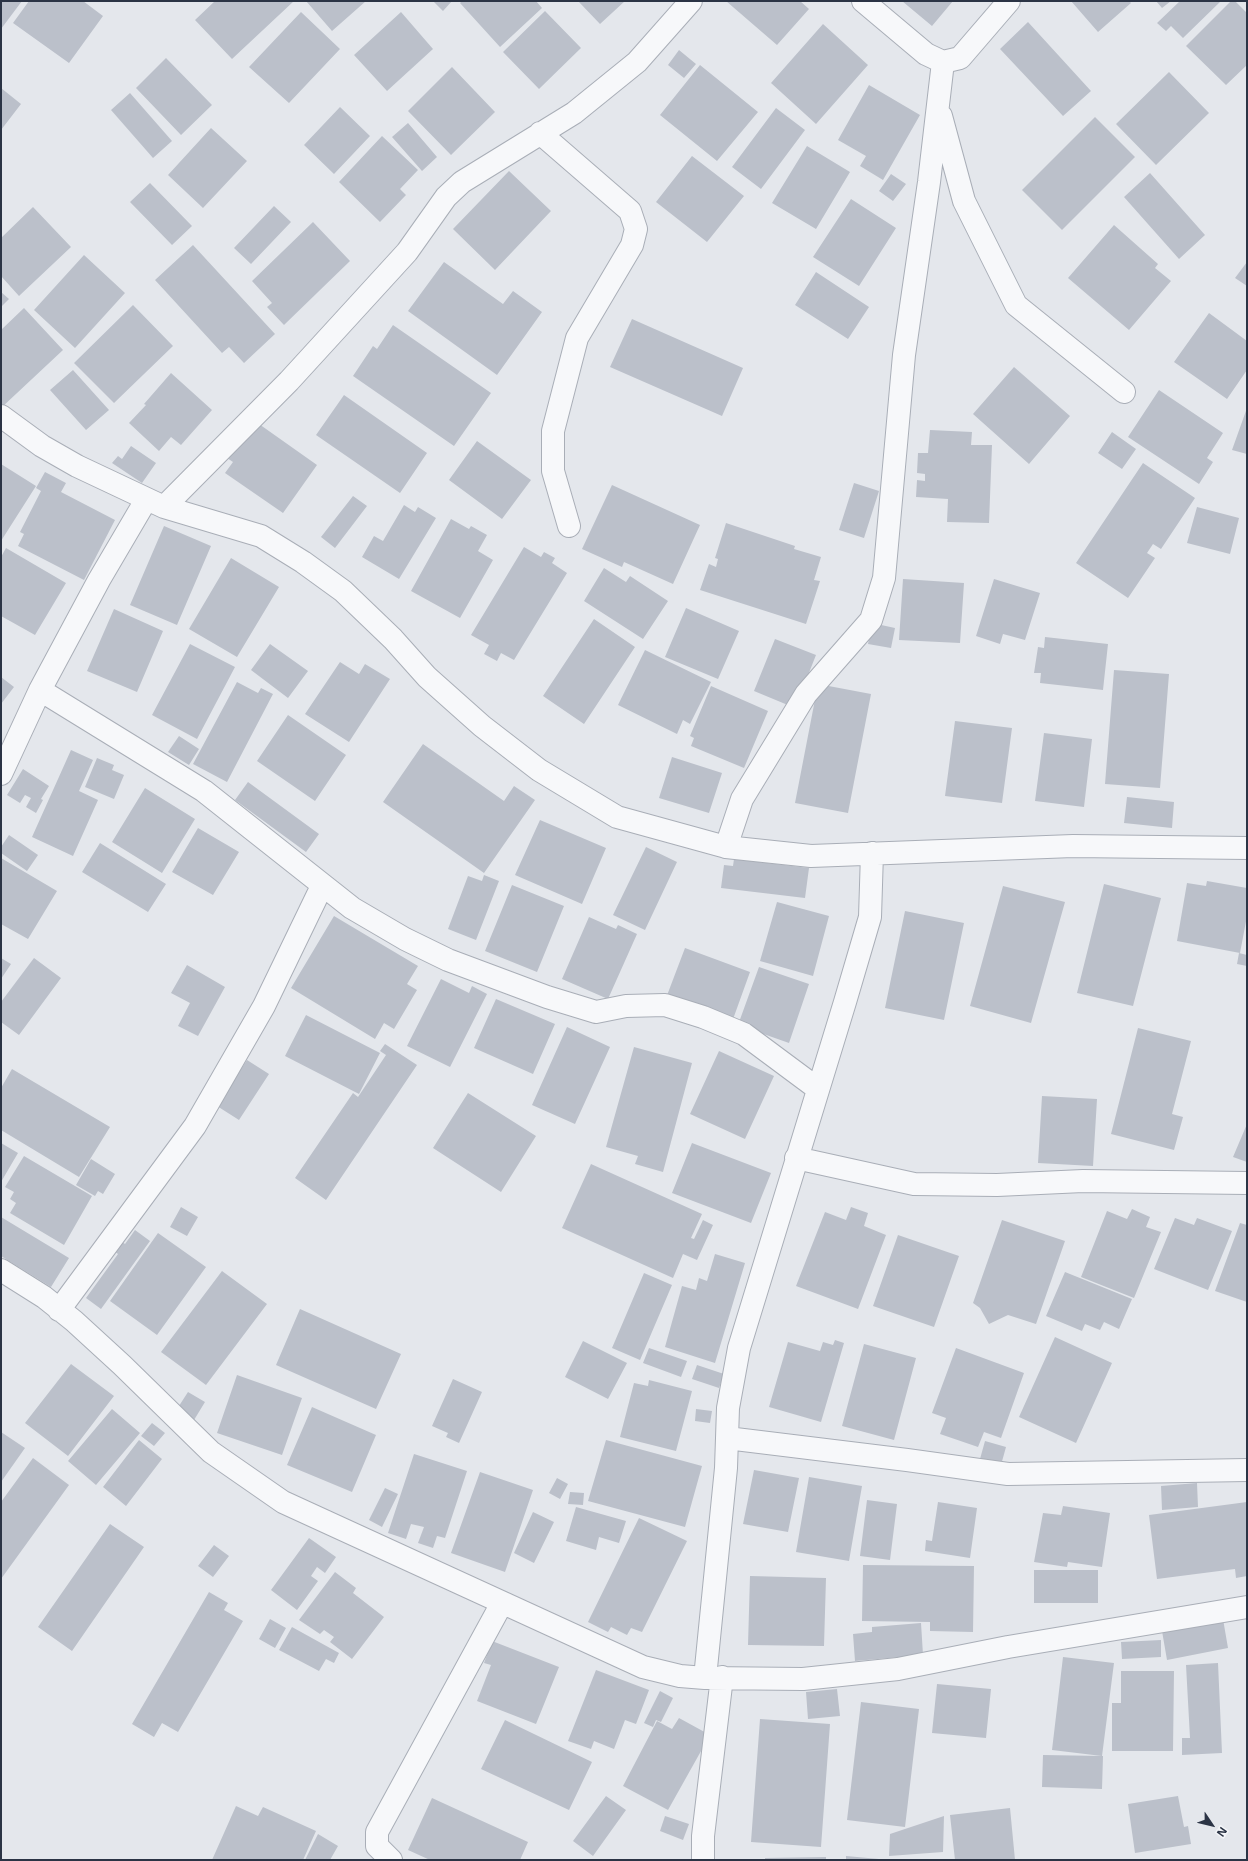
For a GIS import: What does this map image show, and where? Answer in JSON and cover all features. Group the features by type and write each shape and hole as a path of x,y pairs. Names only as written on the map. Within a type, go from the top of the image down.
{"street":[{"path":"1,774 40,690 98,580 155,503 289,381 407,252 446,197 462,182 574,113 637,62 692,1"},
{"path":"863,1 926,54 943,62 960,58 1009,1"},
{"path":"726,847 742,799 806,694 871,620 884,578 904,355 943,62"},
{"path":"938,105 964,200 1016,305 1124,392"},
{"path":"540,133 630,211 636,229 632,245 577,338 554,431 553,471 569,526"},
{"path":"1,416 42,446 77,466 155,503 261,536 303,562 343,592 393,639 427,677 482,726 539,770 618,817 726,847 811,856 1073,846 1247,848"},
{"path":"40,690 204,791 322,886 352,908 405,939 448,960 547,997 596,1012 626,1006 665,1005 703,1017 744,1034 818,1089"},
{"path":"703,1860 703,1836 714,1678 728,1408 739,1348 870,917 872,853"},
{"path":"60,1310 195,1126 264,1006 322,886"},
{"path":"796,1158 914,1184 997,1185 1083,1181 1247,1183"},
{"path":"1,1270 44,1297 60,1310 122,1366 211,1452 283,1502 643,1667 680,1676 803,1679 898,1669 1008,1647 1247,1607"},
{"path":"727,1438 1008,1474 1247,1470"},
{"path":"391,1860 376,1846 377,1832 502,1603"}],"building":[{"path":"1,1 22,1 1,29"},
{"path":"29,1 83,1 103,16 69,63 13,23"},
{"path":"215,1 294,1 232,59 195,20"},
{"path":"306,1 366,1 332,31"},
{"path":"433,1 452,1 443,11"},
{"path":"462,1 536,1 542,8 500,47 460,3"},
{"path":"578,1 625,1 600,24"},
{"path":"726,1 800,1 809,9 777,45"},
{"path":"902,1 953,1 932,26"},
{"path":"1071,1 1129,1 1131,3 1098,32"},
{"path":"1156,1 1171,1 1162,8"},
{"path":"1180,1 1221,1 1183,38 1171,26 1166,31 1157,23"},
{"path":"1231,1 1235,1 1247,13 1247,65 1226,85 1186,46"},
{"path":"545,11 581,48 539,89 503,52"},
{"path":"301,12 340,49 289,103 249,67"},
{"path":"401,12 433,49 387,91 354,55"},
{"path":"1028,22 1091,91 1063,116 1000,49"},
{"path":"823,24 868,65 816,124 771,83"},
{"path":"679,50 696,64 684,78 668,65"},
{"path":"166,58 212,105 181,135 136,88"},
{"path":"700,65 758,112 717,161 660,115"},
{"path":"452,67 495,112 451,155 408,111"},
{"path":"1169,72 1209,113 1156,165 1116,124"},
{"path":"869,85 920,115 883,180 860,166 866,156 838,140"},
{"path":"1,88 21,104 1,130"},
{"path":"130,93 172,141 153,158 111,110"},
{"path":"340,107 370,136 334,174 304,145"},
{"path":"776,108 805,130 761,189 732,167"},
{"path":"1095,117 1135,157 1062,230 1022,190"},
{"path":"408,123 437,157 422,171 392,137"},
{"path":"211,128 247,161 203,208 168,175"},
{"path":"382,136 418,170 400,189 406,195 380,222 339,182"},
{"path":"807,146 850,172 816,229 772,203"},
{"path":"692,156 744,196 707,242 656,202"},
{"path":"509,171 551,211 495,270 453,229"},
{"path":"1150,173 1205,235 1179,259 1124,197"},
{"path":"891,174 906,184 893,201 879,191"},
{"path":"150,183 192,226 172,245 130,202"},
{"path":"851,199 896,228 859,286 813,257"},
{"path":"274,206 291,222 251,264 234,248"},
{"path":"33,207 71,247 19,296 1,276 1,238"},
{"path":"313,222 350,261 284,325 267,307 272,303 252,281"},
{"path":"1114,225 1158,264 1155,268 1171,281 1129,330 1068,278"},
{"path":"193,245 275,334 244,363 229,347 222,353 155,280"},
{"path":"84,255 125,293 75,348 34,310"},
{"path":"444,262 503,304 513,291 542,312 497,375 408,311"},
{"path":"1247,262 1247,286 1235,278"},
{"path":"816,272 869,307 848,339 795,305"},
{"path":"1,292 9,299 1,307"},
{"path":"133,305 173,346 114,403 74,363"},
{"path":"24,308 63,350 1,408 1,330"},
{"path":"1209,313 1247,341 1247,370 1227,399 1174,362"},
{"path":"632,319 743,368 722,416 610,367"},
{"path":"393,325 491,393 454,446 353,376 373,346 377,349"},
{"path":"1014,367 1070,416 1029,464 973,414"},
{"path":"73,370 109,410 86,430 50,390"},
{"path":"171,373 212,410 181,445 171,437 159,451 129,423 146,405 144,404"},
{"path":"1159,390 1223,433 1207,458 1213,462 1199,484 1128,437"},
{"path":"344,395 427,453 400,493 316,435"},
{"path":"1247,408 1247,454 1232,450"},
{"path":"259,424 317,465 283,513 225,473 233,462 227,458 245,432 250,436"},
{"path":"930,430 972,432 971,445 992,445 989,523 947,522 948,499 916,497 917,480 925,481 925,474 917,473 918,453 928,453"},
{"path":"1112,432 1136,449 1122,469 1098,453"},
{"path":"477,441 531,480 502,519 449,480"},
{"path":"131,446 156,463 142,483 112,463 118,456 122,459"},
{"path":"1143,463 1195,498 1161,549 1153,544 1147,553 1155,558 1128,598 1076,563"},
{"path":"1,464 36,486 1,541"},
{"path":"45,472 66,483 61,492 115,520 84,580 18,546 24,534 20,532 41,491 36,488"},
{"path":"854,483 879,491 864,538 839,530"},
{"path":"612,485 700,525 673,584 624,562 622,567 582,549"},
{"path":"353,496 367,506 335,548 321,537"},
{"path":"404,505 415,512 418,507 436,518 399,579 362,557 374,536 383,541"},
{"path":"1197,507 1239,518 1230,554 1187,543"},
{"path":"451,519 469,529 471,526 487,535 478,551 493,560 460,618 411,591"},
{"path":"726,523 795,546 794,549 821,557 814,580 820,581 806,624 700,590 709,564 716,567 718,559 715,558"},
{"path":"164,526 211,546 177,625 130,605"},
{"path":"524,547 541,557 544,552 555,558 552,563 567,573 514,660 501,653 497,661 484,654 489,645 471,635"},
{"path":"6,548 66,583 35,635 1,616 1,557"},
{"path":"231,558 279,587 237,657 189,629"},
{"path":"604,568 626,582 630,576 668,601 643,639 584,601"},
{"path":"903,579 964,583 960,643 899,640"},
{"path":"994,579 1040,593 1025,640 1003,634 1000,644 976,636"},
{"path":"686,608 739,631 718,679 665,657"},
{"path":"114,609 163,631 137,692 87,671"},
{"path":"594,619 635,647 584,724 543,696"},
{"path":"872,623 895,628 891,648 868,644"},
{"path":"1045,637 1108,644 1103,690 1040,683 1041,673 1034,673 1038,647 1044,648"},
{"path":"775,639 816,655 795,708 754,691"},
{"path":"190,644 235,667 197,739 152,715"},
{"path":"270,644 308,671 288,698 251,670"},
{"path":"645,650 711,682 690,724 683,720 677,734 618,705"},
{"path":"340,662 359,674 365,664 390,679 349,742 305,714"},
{"path":"1114,670 1169,674 1160,788 1105,784"},
{"path":"1,677 14,687 1,704"},
{"path":"237,682 258,693 261,688 273,694 227,782 193,764"},
{"path":"818,684 871,694 848,813 795,803"},
{"path":"711,686 768,711 744,768 691,746 694,738 690,736"},
{"path":"288,715 346,755 315,801 257,761"},
{"path":"955,721 1012,728 1002,803 945,796"},
{"path":"1044,733 1092,739 1084,807 1035,801"},
{"path":"179,736 199,749 189,765 168,752"},
{"path":"423,744 504,801 514,786 535,800 484,873 383,802"},
{"path":"71,750 93,760 79,791 98,800 73,856 32,837"},
{"path":"672,757 722,773 709,813 659,798"},
{"path":"97,758 114,765 112,770 124,775 114,799 85,787"},
{"path":"23,769 49,786 41,799 43,800 36,813 26,807 31,798 25,795 20,803 7,795"},
{"path":"248,782 319,834 306,852 235,800"},
{"path":"145,788 195,819 162,873 112,842"},
{"path":"1127,797 1174,802 1172,828 1124,823"},
{"path":"540,820 606,848 582,904 515,875"},
{"path":"198,828 239,852 213,895 172,872"},
{"path":"9,835 38,855 27,871 1,853 1,847"},
{"path":"100,843 166,884 148,912 82,872"},
{"path":"646,847 677,862 645,930 613,915"},
{"path":"1,858 57,891 28,939 1,924"},
{"path":"734,859 809,868 805,898 721,888 724,865 733,866"},
{"path":"484,875 499,881 476,940 448,929 468,876 482,881"},
{"path":"1207,881 1247,888 1247,916 1240,953 1177,941 1187,883 1206,886"},
{"path":"1104,884 1161,898 1133,1006 1077,993"},
{"path":"512,885 564,906 537,972 485,951"},
{"path":"1003,886 1065,902 1031,1023 970,1006"},
{"path":"777,902 829,916 813,976 760,961"},
{"path":"905,911 964,923 944,1020 885,1008"},
{"path":"334,916 418,966 407,984 417,990 394,1029 384,1023 375,1039 291,988"},
{"path":"589,917 616,929 618,925 637,934 608,999 562,979"},
{"path":"685,948 750,972 732,1022 666,998"},
{"path":"1239,953 1247,955 1247,966 1237,964"},
{"path":"1,958 11,964 1,979"},
{"path":"34,958 61,978 19,1035 1,1022 1,1002"},
{"path":"187,965 225,987 198,1036 178,1026 190,1003 171,993"},
{"path":"759,967 809,984 789,1043 738,1025"},
{"path":"441,979 469,993 472,986 487,994 450,1067 407,1046"},
{"path":"496,999 555,1024 533,1074 474,1048"},
{"path":"306,1015 380,1053 359,1094 285,1056"},
{"path":"567,1027 610,1047 575,1124 532,1105"},
{"path":"1138,1028 1191,1041 1172,1114 1183,1117 1174,1150 1111,1134"},
{"path":"385,1044 417,1065 326,1200 295,1178 353,1093 358,1097 386,1055 380,1051"},
{"path":"634,1047 692,1063 663,1172 635,1164 638,1156 606,1147"},
{"path":"719,1051 774,1076 745,1139 690,1114"},
{"path":"247,1060 269,1074 239,1120 217,1106"},
{"path":"12,1069 110,1127 79,1177 1,1130 1,1088"},
{"path":"468,1093 536,1136 501,1192 433,1148"},
{"path":"1042,1096 1097,1099 1093,1166 1038,1163"},
{"path":"1247,1124 1247,1162 1233,1157"},
{"path":"1,1143 18,1153 1,1182"},
{"path":"692,1143 771,1173 751,1223 672,1193"},
{"path":"24,1156 92,1196 64,1245 10,1213 16,1203 10,1199 14,1192 5,1187"},
{"path":"91,1159 115,1174 103,1194 98,1191 95,1196 76,1185"},
{"path":"591,1164 702,1214 691,1238 694,1239 703,1220 713,1225 697,1260 683,1254 673,1278 562,1228"},
{"path":"181,1207 198,1217 187,1236 170,1227"},
{"path":"851,1207 868,1213 864,1226 886,1235 858,1309 796,1286 825,1212 846,1220"},
{"path":"1132,1209 1150,1217 1146,1227 1161,1232 1134,1298 1081,1277 1107,1211 1127,1219"},
{"path":"1,1217 69,1258 51,1287 1,1256"},
{"path":"1175,1218 1194,1225 1197,1218 1232,1231 1208,1290 1154,1269"},
{"path":"1002,1220 1065,1241 1036,1324 1008,1315 989,1324 980,1308 973,1303"},
{"path":"1240,1223 1247,1225 1247,1302 1215,1291"},
{"path":"135,1230 150,1241 101,1309 86,1298 118,1254 114,1251 121,1241 125,1244"},
{"path":"158,1233 206,1267 157,1335 110,1301"},
{"path":"898,1235 959,1256 934,1327 873,1306"},
{"path":"715,1254 745,1263 715,1363 665,1347 682,1286 696,1290 699,1278 707,1281"},
{"path":"222,1271 267,1304 206,1385 161,1352"},
{"path":"1065,1272 1132,1299 1119,1329 1104,1322 1100,1330 1085,1324 1082,1331 1046,1316"},
{"path":"644,1273 672,1285 640,1360 612,1348"},
{"path":"300,1309 401,1354 376,1409 276,1365"},
{"path":"1055,1337 1112,1363 1076,1443 1019,1417"},
{"path":"835,1340 844,1343 821,1422 769,1407 788,1342 820,1351 823,1342 833,1345"},
{"path":"583,1341 627,1363 608,1399 565,1377"},
{"path":"864,1344 916,1358 894,1440 842,1426"},
{"path":"649,1348 687,1361 681,1377 643,1363"},
{"path":"956,1348 1024,1373 1001,1438 984,1432 978,1447 940,1434 946,1418 932,1413"},
{"path":"71,1364 114,1396 68,1456 25,1423"},
{"path":"697,1365 724,1374 719,1388 692,1379"},
{"path":"237,1375 302,1398 282,1455 217,1433"},
{"path":"453,1379 482,1392 459,1443 446,1437 448,1433 432,1426"},
{"path":"649,1380 692,1391 676,1451 620,1437 634,1383 648,1386"},
{"path":"188,1392 205,1402 194,1420 177,1409"},
{"path":"312,1407 376,1435 352,1492 287,1465"},
{"path":"112,1409 140,1433 96,1485 68,1461"},
{"path":"696,1409 712,1411 710,1423 695,1421"},
{"path":"152,1423 165,1433 154,1446 141,1436"},
{"path":"1,1432 25,1448 1,1482"},
{"path":"139,1440 162,1459 126,1506 103,1487"},
{"path":"606,1440 702,1466 685,1527 588,1501"},
{"path":"985,1441 1006,1447 1001,1465 980,1459"},
{"path":"414,1454 467,1471 445,1538 437,1536 433,1548 418,1543 424,1527 411,1524 406,1539 388,1533"},
{"path":"33,1458 69,1485 1,1579 1,1502"},
{"path":"754,1470 799,1478 788,1532 743,1524"},
{"path":"480,1472 533,1490 505,1572 451,1553"},
{"path":"809,1477 862,1486 849,1561 796,1552"},
{"path":"557,1478 568,1484 560,1499 549,1493"},
{"path":"1197,1483 1198,1507 1162,1510 1161,1486"},
{"path":"385,1488 398,1494 382,1527 369,1520"},
{"path":"570,1492 584,1493 583,1505 568,1504"},
{"path":"867,1500 897,1504 890,1560 860,1556"},
{"path":"938,1502 977,1508 970,1558 925,1551 926,1540 932,1541"},
{"path":"1247,1502 1247,1576 1236,1578 1235,1569 1157,1579 1149,1515"},
{"path":"1063,1506 1110,1513 1102,1567 1068,1562 1067,1567 1034,1562 1043,1513 1061,1515"},
{"path":"576,1507 626,1521 619,1543 599,1537 596,1550 566,1541"},
{"path":"533,1512 554,1522 534,1563 514,1553"},
{"path":"639,1518 687,1541 642,1632 631,1628 627,1635 611,1627 608,1632 588,1622"},
{"path":"110,1524 144,1547 72,1651 38,1627"},
{"path":"309,1538 336,1557 325,1573 317,1567 311,1576 318,1581 297,1610 271,1590"},
{"path":"214,1545 229,1556 213,1577 198,1566"},
{"path":"863,1565 974,1566 973,1632 930,1631 930,1622 862,1621"},
{"path":"1034,1570 1098,1570 1098,1603 1034,1603"},
{"path":"335,1572 356,1588 353,1593 384,1617 352,1659 330,1642 334,1637 324,1630 320,1634 299,1620"},
{"path":"750,1576 826,1578 824,1646 748,1645"},
{"path":"209,1592 228,1603 224,1610 243,1621 178,1732 162,1723 154,1737 132,1724"},
{"path":"270,1619 286,1628 275,1648 259,1639"},
{"path":"1223,1619 1228,1648 1167,1660 1162,1631"},
{"path":"921,1623 923,1655 855,1661 853,1634 872,1632 872,1627"},
{"path":"292,1627 339,1653 334,1663 326,1659 319,1671 279,1650"},
{"path":"1161,1640 1161,1657 1122,1659 1121,1642"},
{"path":"492,1641 559,1667 536,1724 477,1701 491,1665 484,1663"},
{"path":"1063,1657 1114,1663 1102,1756 1052,1750"},
{"path":"1218,1663 1222,1753 1182,1755 1182,1738 1190,1738 1186,1665"},
{"path":"596,1670 649,1690 636,1724 625,1720 614,1749 594,1741 591,1749 568,1741"},
{"path":"1121,1671 1174,1671 1173,1751 1112,1751 1112,1703 1121,1703"},
{"path":"937,1684 991,1689 986,1738 932,1733"},
{"path":"837,1689 840,1716 808,1719 806,1692"},
{"path":"660,1691 673,1698 661,1722 656,1720 653,1727 644,1723"},
{"path":"861,1702 919,1709 905,1827 847,1820"},
{"path":"679,1718 710,1735 668,1810 623,1786 657,1721 672,1729"},
{"path":"760,1719 830,1724 821,1847 751,1842"},
{"path":"505,1720 592,1762 569,1810 481,1769"},
{"path":"1043,1755 1103,1756 1102,1789 1042,1787"},
{"path":"606,1796 626,1810 593,1856 573,1841"},
{"path":"1178,1796 1184,1827 1188,1826 1191,1844 1135,1853 1128,1804"},
{"path":"432,1798 528,1842 520,1860 430,1860 408,1850"},
{"path":"236,1806 258,1816 263,1807 316,1831 303,1860 212,1860"},
{"path":"1010,1808 1015,1860 955,1860 950,1815"},
{"path":"665,1816 689,1824 683,1840 660,1831"},
{"path":"944,1816 943,1852 889,1856 890,1834"},
{"path":"318,1834 338,1846 330,1860 305,1860"},
{"path":"846,1856 879,1859 879,1860 846,1860"},
{"path":"826,1857 826,1860 765,1860 765,1858"}]}
